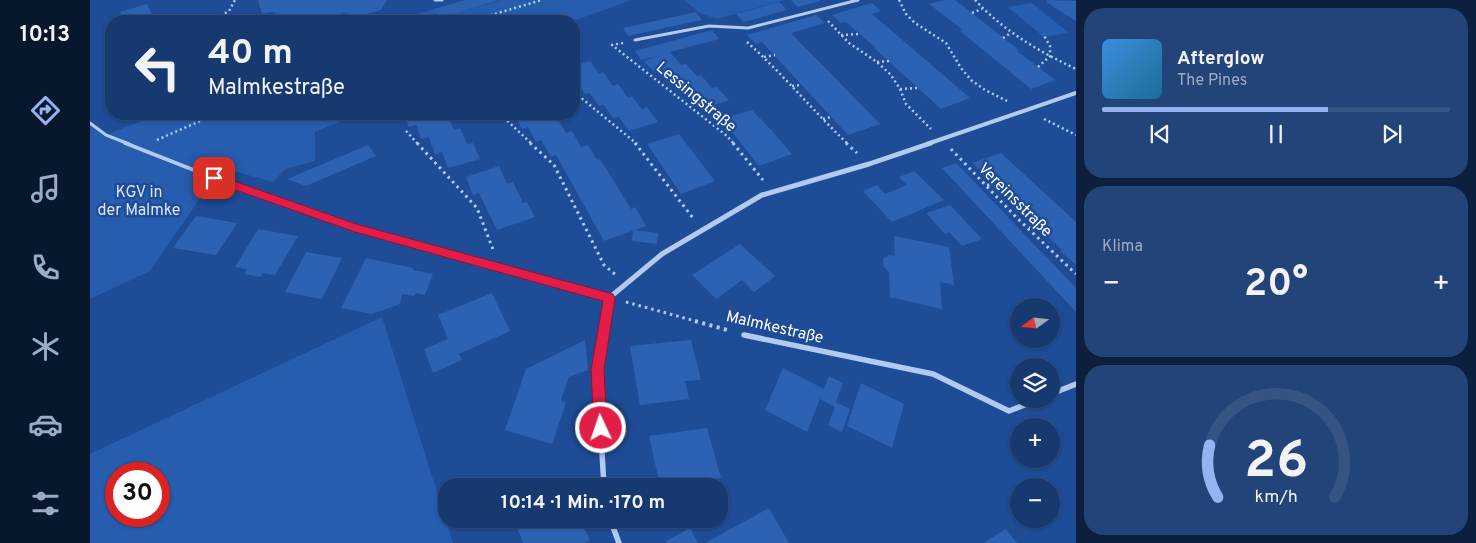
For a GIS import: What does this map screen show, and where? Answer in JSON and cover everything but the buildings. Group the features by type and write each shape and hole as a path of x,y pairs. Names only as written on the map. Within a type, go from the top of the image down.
{"street":[{"path":"604,478 597,370 609,298 662,254 762,195 869,164 1076,93"},
{"name":"Malmkestraße","path":"744,335 932,374 1009,411 1017,408"},
{"path":"1060,390 1076,384"},
{"path":"613,528 619,543"}],"lane":[{"path":"435,0 442,0"},
{"path":"635,40 709,26 748,28 858,0"},
{"path":"90,123 106,136 214,178 355,228 609,298"}],"path":[{"path":"222,15 229,11 235,0"},
{"path":"491,15 542,0"},
{"path":"899,0 906,14 915,23 946,43 961,68 971,80 985,90 1076,135"},
{"path":"974,0 1011,33 1034,49 1076,69"},
{"path":"818,9 841,35 891,75 900,89 906,104 941,139"},
{"path":"972,13 982,9"},
{"path":"732,28 764,57 823,120 869,164"},
{"path":"1003,38 1011,33"},
{"path":"841,35 860,34"},
{"path":"1038,67 1050,56 1050,46 1043,34"},
{"name":"Lessingstraße","path":"635,40 612,45 727,136 773,192"},
{"path":"764,57 775,55"},
{"path":"877,62 888,61"},
{"path":"792,86 802,85"},
{"path":"900,89 917,88"},
{"path":"580,97 638,145 702,231"},
{"path":"823,120 831,117"},
{"path":"140,148 203,120"},
{"path":"506,120 554,166 604,265 626,285"},
{"path":"406,131 477,208 500,268"},
{"name":"Vereinsstraße","path":"941,139 1076,274"},
{"path":"986,185 996,185"},
{"path":"1028,228 1039,228"},
{"name":"Malmkestraße","path":"609,298 744,335"}],"green space":[{"path":"501,0 632,0 580,19 580,15 450,15"},
{"path":"684,0 785,0 717,19 700,13"},
{"path":"1032,3 1069,33 1044,37 1008,7"},
{"path":"434,9 438,15 414,15"},
{"name":"KGV in der Malmke","path":"144,120 343,120 315,132 315,161 285,169 273,182 222,168 190,168 214,178 150,271 90,299 90,123 106,135"},
{"path":"382,317 438,495 438,528 448,528 453,543 90,543 90,454"}],"route":[{"path":"214,178 355,228 609,298 597,370 601,428"}]}
